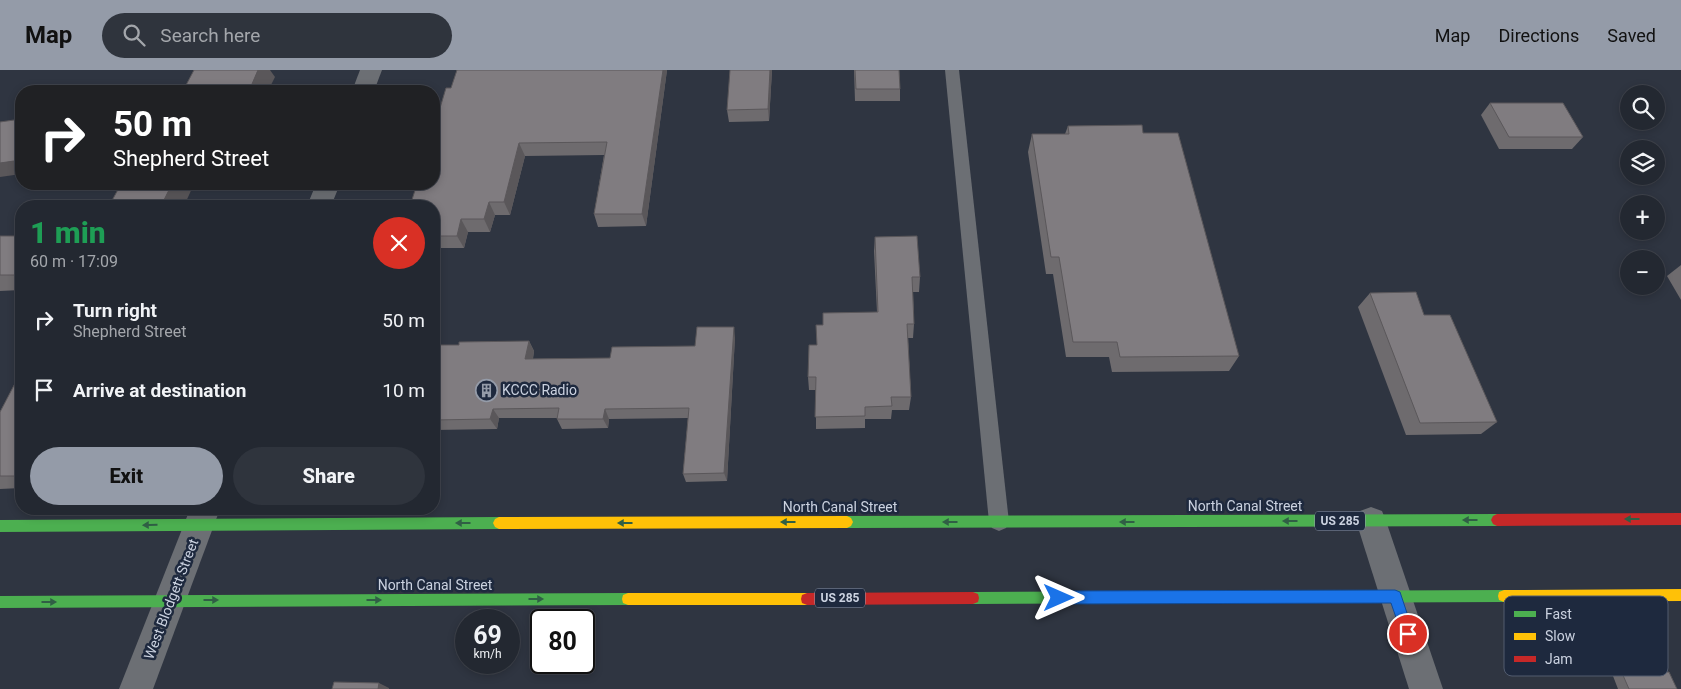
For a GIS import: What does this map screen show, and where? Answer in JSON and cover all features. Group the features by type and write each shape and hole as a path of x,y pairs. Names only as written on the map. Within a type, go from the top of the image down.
{"highway":[{"name":"North Canal Street","path":"0,526 202,516 999,522 1681,519"},
{"name":"North Canal Street","path":"1538,596 1681,595"},
{"name":"North Canal Street","path":"0,602 1504,596"}],"street":[{"path":"365,85 371,70"},
{"name":"West Blodgett Street","path":"136,689 202,516"},
{"path":"1371,521 1426,689"}],"lane":[{"path":"952,70 999,522"}],"building":[{"path":"194,70 258,70 252,85 186,85"},
{"path":"457,70 663,70 642,214 594,214 607,142 519,143 504,202 489,202 484,219 461,219 457,236 440,236 440,200 412,200 415,190 440,190 440,108 446,88 451,88"},
{"path":"730,70 770,70 768,109 727,110"},
{"path":"855,70 899,70 900,89 856,89"},
{"path":"1490,103 1563,103 1583,137 1509,137"},
{"path":"15,120 15,161 0,163 0,122"},
{"path":"1142,125 1143,133 1178,133 1239,356 1120,357 1117,342 1073,342 1059,257 1051,257 1032,134 1069,134 1068,126"},
{"path":"118,190 169,190 164,200 112,200"},
{"path":"0,236 15,236 15,275 0,275"},
{"path":"917,236 920,277 912,277 914,324 907,324 911,397 891,397 892,406 865,407 865,416 815,417 816,377 808,377 809,345 817,345 816,325 823,325 823,313 878,312 875,237"},
{"path":"1416,292 1424,315 1450,315 1497,422 1420,423 1370,293"},
{"path":"697,327 734,327 724,473 683,474 689,408 605,409 603,419 557,419 559,408 493,409 490,419 440,420 440,345 459,345 459,342 529,341 525,359 610,358 612,347 695,346"},
{"path":"15,383 15,476 0,476 0,412"},
{"path":"1668,672 1677,689 1629,689 1623,676 1668,676"},
{"path":"334,682 379,683 378,689 332,689"}],"traffic: fast":[{"path":"847,522 1497,520"},
{"path":"0,526 499,523"},
{"path":"973,598 1504,596"},
{"path":"0,602 628,599"}],"traffic: slow":[{"path":"499,523 847,522"},
{"path":"1504,596 1681,595"},
{"path":"628,599 807,599"}],"traffic: jam":[{"path":"1497,520 1681,519"},
{"path":"807,599 973,598"}],"place":[{"name":"KCCC Radio","path":"486,390"}],"route":[{"path":"1059,598 1395,597 1408,634"}]}
